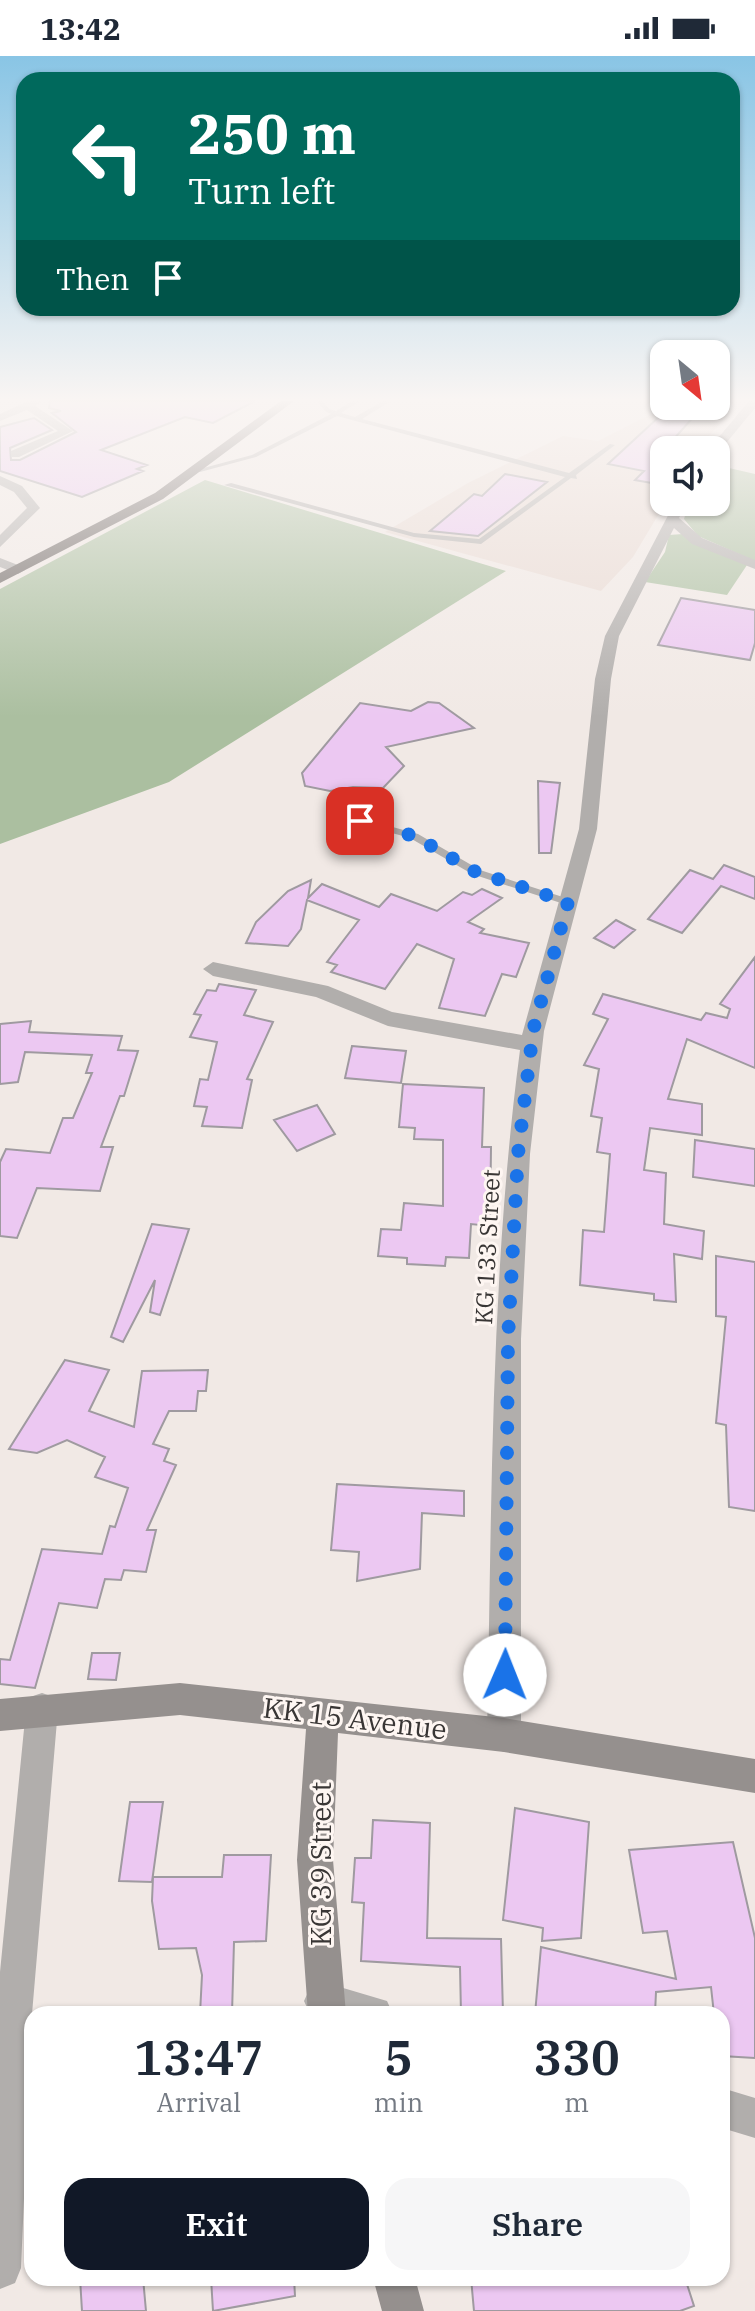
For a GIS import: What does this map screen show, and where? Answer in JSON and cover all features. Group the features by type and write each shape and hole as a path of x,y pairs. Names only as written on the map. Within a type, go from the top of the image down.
{"highway":[{"path":"0,579 140,506"}],"street":[{"path":"0,543 33,506"},
{"name":"KG 133 Street","path":"504,1735 508,1339 518,1154 531,1044 588,829 603,679 612,636 629,597 674,516"},
{"path":"680,516 697,541 755,565"},
{"path":"0,562 18,570"},
{"path":"213,969 321,991 388,1019 531,1044"},
{"name":"KK 15 Avenue","path":"0,1715 180,1699 504,1735 755,1776"},
{"path":"0,2268 8,2089 42,1709"},
{"name":"KG 39 Street","path":"323,1713 315,1860 325,2006"},
{"path":"730,2110 755,2118"},
{"path":"396,2286 403,2311"}],"lane":[{"path":"307,506 414,535 469,543 481,542 499,532 534,506"},
{"path":"360,821 414,836 476,872 568,902"}],"shaded area":[{"path":"429,506 650,506 650,516 658,516 633,557 601,591 385,532"}],"green space":[{"path":"156,506 292,506 506,571 169,782 0,844 0,589"},
{"path":"730,506 755,506 755,561 698,536 685,516 730,516"},
{"path":"683,534 747,565 727,595 645,582 665,552 669,535"}],"building":[{"path":"459,506 516,506 478,536 430,531"},
{"path":"681,598 755,610 755,643 750,660 658,645"},
{"path":"428,702 439,703 474,728 386,747 404,766 383,788 353,787 330,791 305,786 302,773 360,703 411,711"},
{"path":"538,781 560,783 551,853 539,853"},
{"path":"724,865 755,877 755,899 721,886 682,933 648,919 690,870 713,879"},
{"path":"311,880 308,898 322,884 379,907 391,894 437,911 463,892 472,895 482,889 502,898 468,922 484,929 480,933 529,943 516,977 502,974 485,1016 439,1008 454,959 417,944 385,989 331,972 337,965 327,962 359,920 307,900 301,929 288,946 246,943 256,922 288,891"},
{"path":"616,920 635,930 614,948 594,938"},
{"path":"755,957 755,1068 687,1039 668,1099 702,1104 702,1135 650,1128 644,1170 666,1173 664,1224 704,1231 702,1259 674,1254 676,1302 654,1300 654,1294 580,1285 583,1230 604,1232 610,1154 597,1152 602,1118 591,1116 599,1069 584,1065 608,1019 593,1014 603,994 701,1020 706,1013 727,1018 730,1009 720,1004"},
{"path":"219,984 256,990 244,1015 273,1022 247,1079 252,1080 242,1128 202,1126 207,1107 194,1106 200,1079 208,1080 217,1042 190,1037 201,1015 194,1014 207,990 216,991"},
{"path":"31,1021 29,1032 122,1036 118,1050 138,1051 124,1096 120,1096 101,1147 113,1147 100,1191 37,1188 17,1238 0,1236 0,1162 6,1149 50,1153 63,1118 73,1118 92,1073 86,1073 92,1055 25,1052 18,1082 0,1084 0,1024"},
{"path":"352,1046 406,1051 401,1083 345,1078"},
{"path":"403,1084 484,1088 482,1147 491,1147 490,1226 471,1224 469,1258 446,1257 445,1266 407,1264 407,1258 378,1256 381,1229 401,1230 404,1203 443,1206 443,1140 414,1139 415,1128 399,1127"},
{"path":"317,1105 335,1134 297,1151 274,1120"},
{"path":"695,1140 755,1149 755,1186 693,1177"},
{"path":"152,1224 189,1229 160,1315 150,1312 155,1280 123,1342 111,1337"},
{"path":"716,1256 755,1262 755,1511 729,1507 726,1425 716,1423 726,1317 716,1316"},
{"path":"65,1360 109,1370 89,1411 134,1427 142,1371 208,1370 206,1391 198,1391 196,1411 169,1411 153,1444 169,1449 164,1461 176,1465 147,1530 156,1530 146,1572 124,1570 121,1580 105,1579 97,1608 59,1603 35,1688 0,1684 0,1659 10,1660 42,1549 102,1554 110,1526 115,1527 128,1488 95,1477 105,1457 67,1440 37,1453 9,1449"},
{"path":"337,1484 464,1491 464,1516 422,1513 420,1569 357,1581 359,1552 331,1550"},
{"path":"92,1653 120,1653 116,1680 88,1679"},
{"path":"130,1802 163,1802 152,1882 119,1881"},
{"path":"515,1808 589,1822 581,1938 542,1941 543,1928 503,1920"},
{"path":"373,1820 430,1823 427,1938 501,1939 503,2006 461,2006 460,1967 361,1961 364,1903 352,1902 355,1858 371,1858"},
{"path":"733,1842 755,1938 755,2058 730,2056 730,2006 713,2006 711,1987 656,1992 655,2006 536,2006 541,1947 676,1979 667,1931 643,1933 629,1850"},
{"path":"224,1855 271,1855 266,1941 234,1942 232,2006 200,2006 202,1975 196,1948 159,1949 152,1901 153,1877 222,1877"},
{"path":"80,2286 144,2286 146,2311 82,2311"},
{"path":"211,2286 294,2286 295,2296 213,2311"},
{"path":"472,2286 688,2286 694,2306 680,2311 474,2311"}],"route":[{"path":"360,821 414,836 431,843 476,872 537,895 568,902 533,1031 518,1154 508,1339 505,1675"}]}
